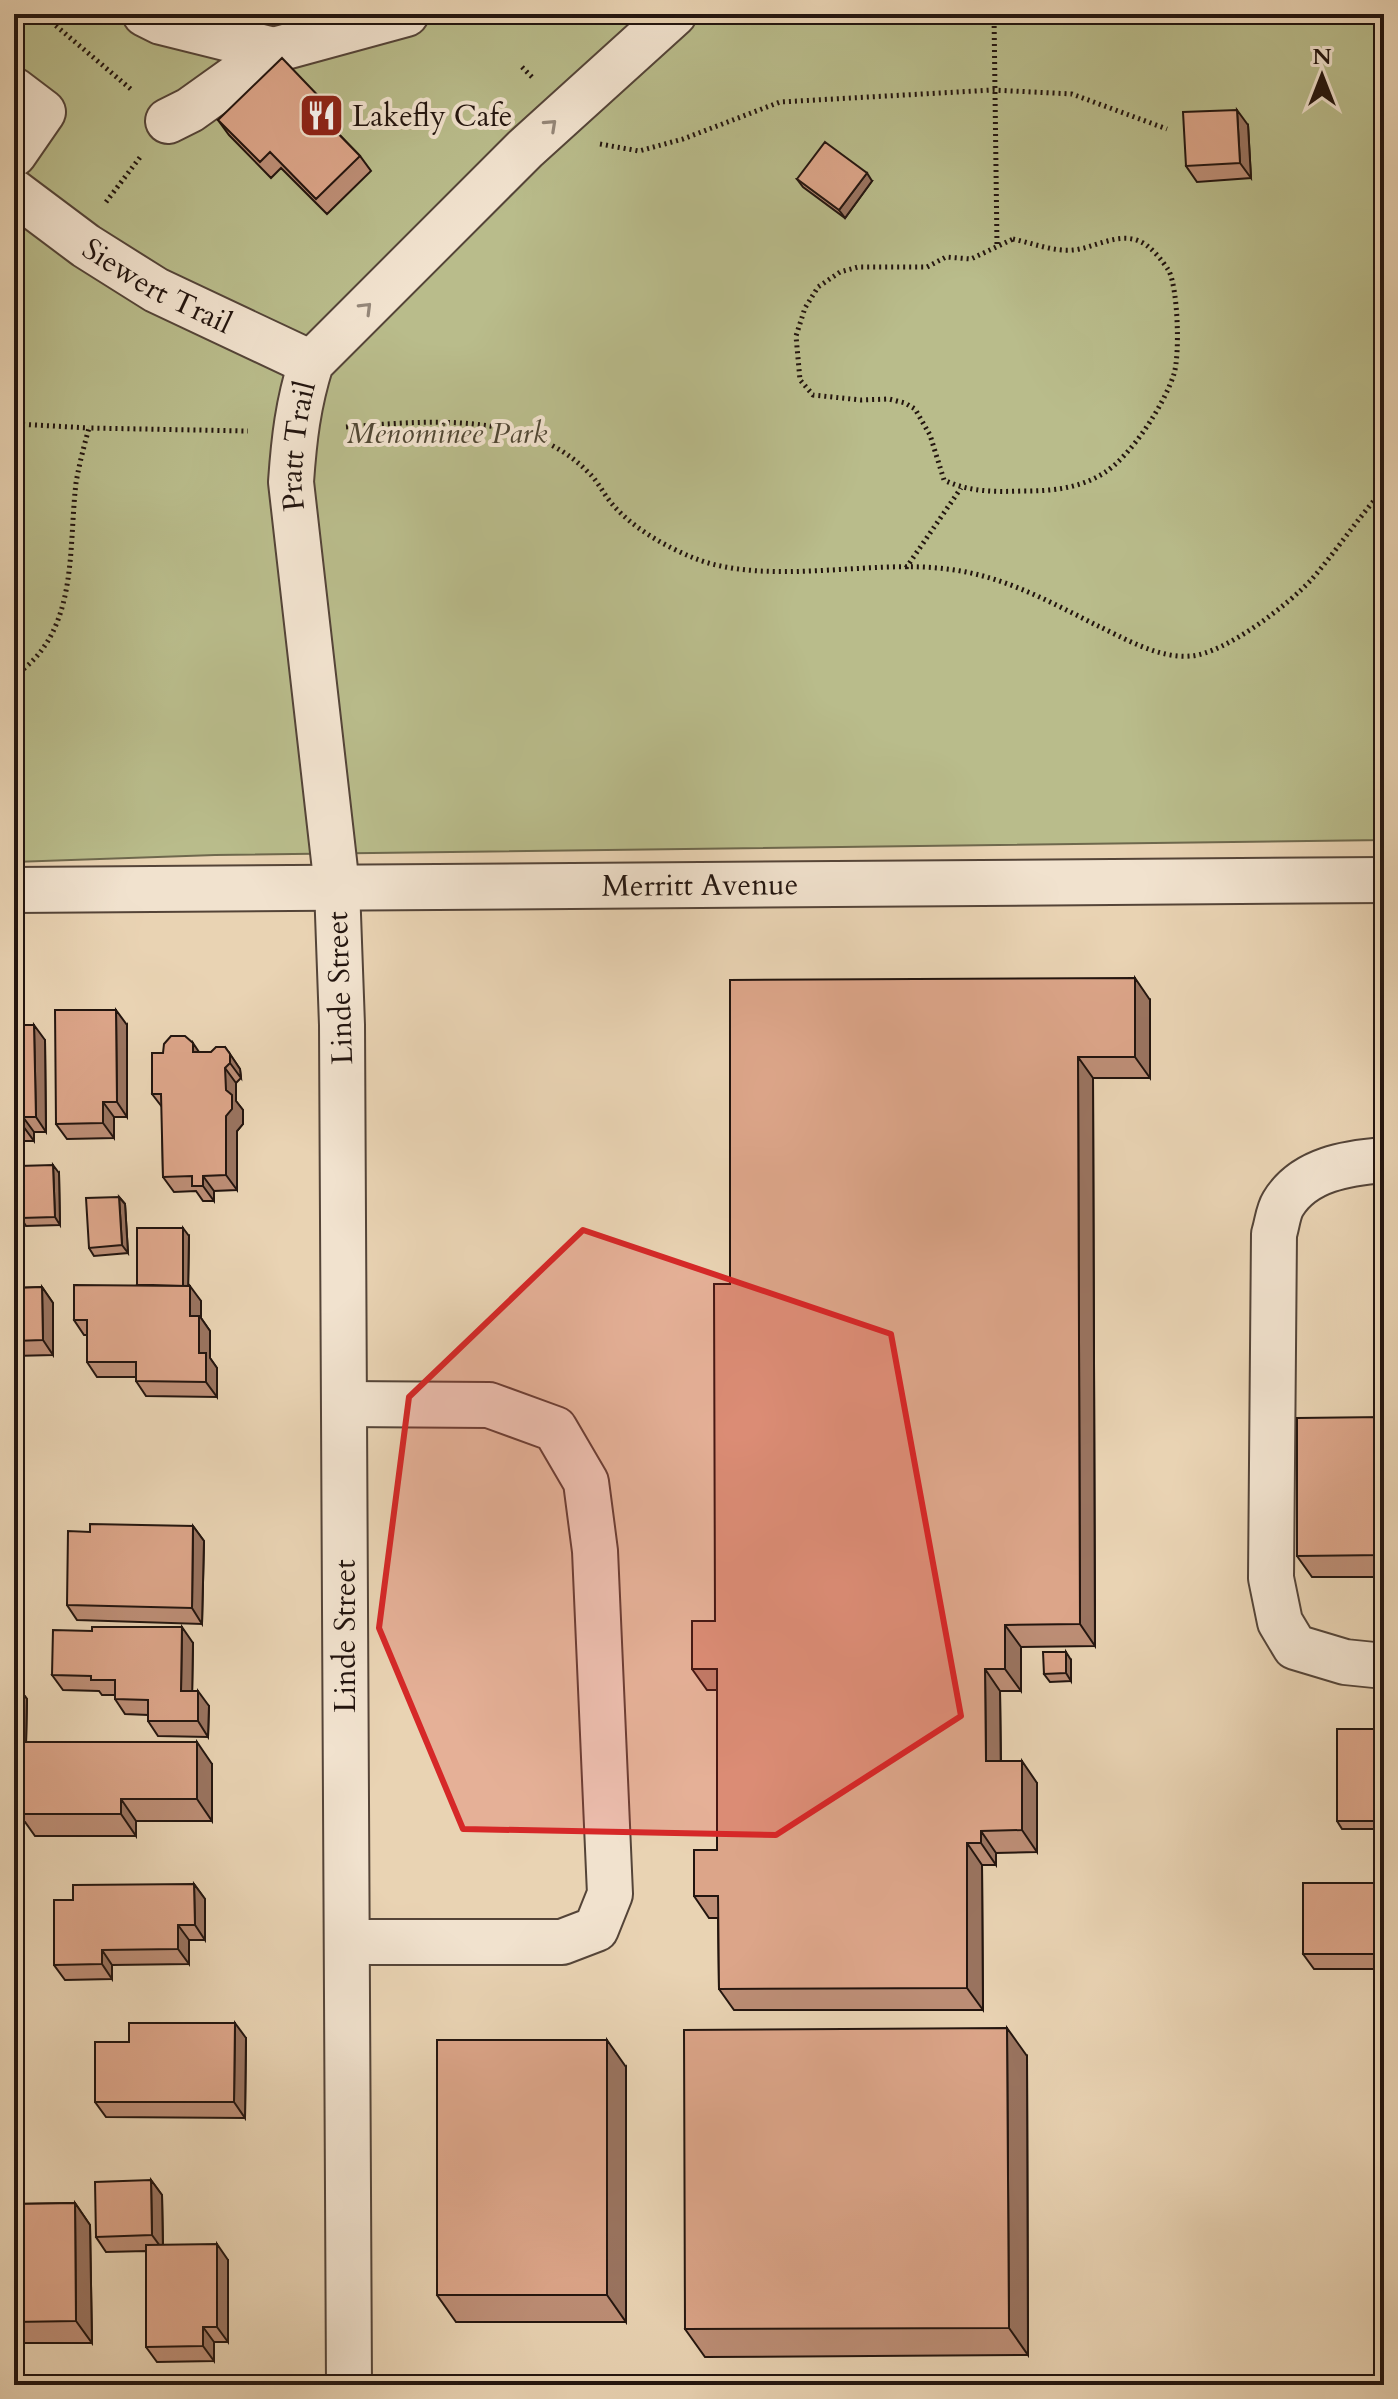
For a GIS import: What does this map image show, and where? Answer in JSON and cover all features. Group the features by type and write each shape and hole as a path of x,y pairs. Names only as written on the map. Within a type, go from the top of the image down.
{"street":[{"path":"145,14 161,22 274,50"},
{"path":"168,121 190,110 274,50 406,14"},
{"name":"Pratt Trail","path":"337,887 292,496 299,402 311,363 567,111 674,14"},
{"path":"14,90 43,112 14,154"},
{"name":"Siewert Trail","path":"14,192 78,240 156,290 311,363"},
{"name":"Merritt Avenue","path":"14,890 1384,880"},
{"name":"Linde Street","path":"337,887 342,1025 349,2385"},
{"path":"1384,1160 1355,1162 1320,1172 1298,1186 1281,1205 1274,1234 1271,1578 1280,1622 1295,1647 1345,1662 1384,1666"},
{"path":"344,1404 489,1405 555,1429 586,1482 595,1551 610,1894 596,1929 562,1942 347,1942"}],"path":[{"path":"42,14 168,121 78,240"},
{"path":"994,14 997,246"},
{"path":"522,67 599,144 639,151 683,139 780,102 993,90 1072,94 1167,129"},
{"path":"1013,239 1073,250 1124,239 1139,240 1150,248 1170,272 1178,331 1174,373 1156,412 1130,448 1106,472 1076,487 991,492 961,488 944,480 930,435 915,409 905,403 813,395 800,380 796,336 805,308 818,287 840,272 858,267 927,267 946,257 971,259 1013,239"},
{"path":"17,424 215,432 420,422 477,425 525,433 560,449 589,472 615,507 652,536 696,559 755,569 946,569 986,576 1043,598 1121,637 1159,652 1191,656 1227,644 1267,618 1300,590 1384,489"},
{"path":"14,676 30,665 48,640 62,612 69,581 77,479 89,428"},
{"path":"906,568 961,488"}],"highlighted area":[{"path":"583,1230 891,1334 961,1716 776,1835 463,1829 379,1628 409,1397"}],"green space":[{"name":"Menominee Park","path":"14,14 1384,14 1384,840 215,855 14,862"}],"building":[{"path":"282,58 327,105 318,113 360,156 316,199 270,152 260,162 218,120"},
{"path":"1237,110 1240,163 1186,166 1183,112"},
{"path":"825,142 867,173 839,210 797,179"},
{"path":"1135,978 1135,1057 1078,1057 1080,1624 1005,1625 1005,1669 985,1669 986,1761 1022,1761 1022,1830 981,1831 981,1843 967,1843 967,1988 719,1989 718,1896 694,1896 694,1850 717,1850 717,1669 692,1669 692,1621 715,1621 714,1284 730,1284 730,980"},
{"path":"55,1010 116,1010 117,1102 103,1102 103,1123 56,1124"},
{"path":"14,1025 34,1025 36,1117 23,1117 23,1126 14,1126"},
{"path":"171,1036 185,1036 193,1043 193,1052 211,1052 216,1047 225,1047 230,1054 230,1063 225,1068 226,1090 232,1095 232,1109 226,1116 226,1175 203,1176 203,1186 192,1186 192,1176 163,1177 161,1094 152,1094 152,1053 163,1053 164,1044"},
{"path":"53,1165 55,1217 21,1218 19,1166"},
{"path":"119,1197 122,1245 89,1248 86,1198"},
{"path":"137,1228 183,1228 183,1286 137,1285"},
{"path":"74,1285 190,1286 190,1316 199,1316 199,1353 206,1353 206,1382 136,1381 136,1362 87,1362 87,1320 74,1320"},
{"path":"42,1287 43,1340 14,1341 14,1288"},
{"path":"1384,1417 1384,1555 1297,1556 1297,1418"},
{"path":"90,1524 193,1526 192,1608 67,1605 68,1531 90,1532"},
{"path":"92,1627 182,1627 181,1691 198,1691 198,1721 148,1721 148,1700 115,1699 115,1680 52,1675 53,1630 92,1631"},
{"path":"1043,1652 1066,1652 1066,1673 1044,1674"},
{"path":"14,1691 21,1691 21,1739 14,1739"},
{"path":"1337,1729 1384,1729 1384,1821 1337,1821"},
{"path":"14,1742 197,1742 197,1799 121,1799 121,1814 20,1814 20,1800 14,1800"},
{"path":"1303,1883 1380,1883 1380,1954 1303,1954"},
{"path":"194,1884 195,1925 178,1925 178,1949 102,1950 102,1964 54,1965 54,1900 73,1900 73,1885"},
{"path":"129,2023 235,2023 234,2102 95,2102 95,2042 129,2042"},
{"path":"1007,2028 1009,2328 685,2329 684,2030"},
{"path":"437,2040 607,2040 607,2295 437,2295"},
{"path":"151,2180 152,2235 96,2237 95,2182"},
{"path":"75,2203 76,2321 14,2322 14,2204"},
{"path":"217,2244 217,2327 203,2327 203,2346 146,2347 146,2245"}],"place":[{"name":"Lakefly Cafe","path":"321,116"}]}
